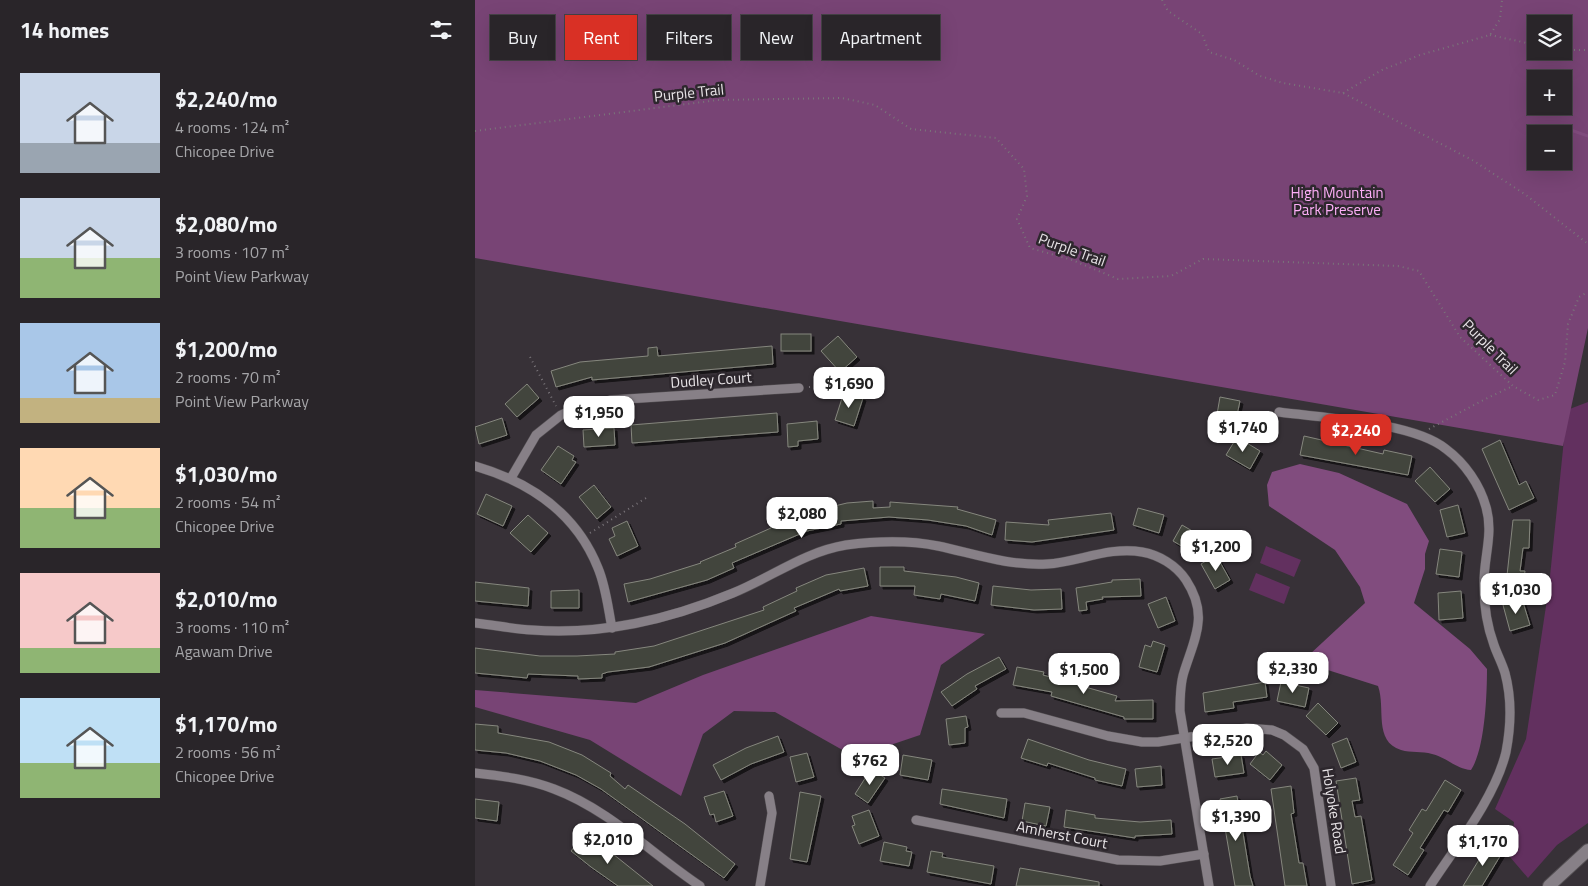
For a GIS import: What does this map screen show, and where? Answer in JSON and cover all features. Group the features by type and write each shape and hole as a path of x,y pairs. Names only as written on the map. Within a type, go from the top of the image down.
{"main road":[{"path":"1549,886 1588,850"}],"street":[{"name":"Dudley Court","path":"511,478 535,435 561,415 576,408 611,400 799,388"},
{"path":"1279,412 1406,429 1420,434 1445,448 1460,462 1476,482 1486,508 1489,538 1484,570 1485,606 1493,643 1505,672 1510,715 1505,752 1493,786 1430,886"},
{"path":"475,466 511,478 532,489 565,517 581,538 598,568 604,586 612,628"},
{"path":"475,623 555,631 612,628 681,614 737,592 808,556 843,546 866,542 889,541 929,545 1002,562 1024,564 1068,562 1117,551 1143,552 1155,556 1177,569 1185,578 1197,604 1199,628 1196,642 1184,671 1180,699 1184,736 1209,886"},
{"name":"Holyoke Road","path":"1001,713 1024,713 1125,740 1158,742 1184,736 1259,728 1284,735 1303,749 1314,768 1331,886"},
{"path":"475,773 532,782 575,798 595,810 700,886"},
{"path":"761,886 772,813 769,796"},
{"name":"Amherst Court","path":"916,820 1118,860 1160,861 1204,854"}],"path":[{"path":"1162,0 1168,10 1202,34 1209,52 1235,60 1260,76 1283,83 1343,93 1473,161 1526,195 1588,244"},
{"path":"1490,35 1500,19 1502,0"},
{"path":"1343,93 1382,70 1419,55 1490,35 1527,43"},
{"path":"1572,50 1588,50"},
{"name":"Purple Trail","path":"475,131 718,100 842,98 875,105 911,129 996,138 1024,169 1027,196 1017,219 1030,248 1072,260 1117,279 1171,276 1203,259 1398,266 1419,271 1460,336 1513,386 1538,400 1555,395 1565,362 1568,324 1579,297 1588,292"},
{"path":"531,357 561,415"},
{"path":"799,388 881,380"},
{"path":"1420,434 1463,412 1481,400 1513,386"},
{"path":"581,538 646,498"}],"shaded area":[{"path":"1588,402 1588,823 1557,845 1528,878 1510,857 1514,822 1495,809 1526,739 1549,586 1567,410"},
{"path":"1300,464 1339,473 1407,504 1429,541 1425,554 1425,569 1414,603 1470,649 1487,669 1486,707 1482,736 1476,761 1471,770 1461,768 1437,756 1405,751 1392,746 1384,732 1378,686 1312,665 1309,655 1365,603 1360,587 1335,550 1269,506 1267,485 1272,472"},
{"path":"1266,546 1301,560 1294,577 1260,563"},
{"path":"1256,573 1290,587 1284,604 1249,590"}],"green space":[{"name":"High Mountain Park Preserve","path":"475,0 1588,0 1588,328 1563,446 475,258"},
{"path":"871,616 985,634 941,665 920,735 855,757 775,712 734,711 703,734 681,796 590,740 475,707 475,690 636,703 703,675"}],"building":[{"path":"781,334 811,334 811,351 781,351"},
{"path":"838,336 857,357 840,372 821,351"},
{"path":"772,346 773,364 592,380 592,377 556,387 551,371 580,362 648,356 648,348 657,347 658,356"},
{"path":"527,384 539,398 517,417 505,404"},
{"path":"844,392 863,398 854,426 835,420"},
{"path":"1220,397 1240,401 1234,429 1215,426"},
{"path":"777,413 778,432 632,443 631,425"},
{"path":"502,418 507,435 479,444 475,427"},
{"path":"817,421 818,439 798,441 798,446 788,447 787,424"},
{"path":"614,428 615,445 584,447 583,430"},
{"path":"1304,436 1383,454 1384,450 1412,456 1408,475 1300,455"},
{"path":"1237,437 1260,451 1250,469 1226,455"},
{"path":"1500,440 1519,485 1526,481 1534,498 1509,510 1482,449"},
{"path":"558,446 574,456 572,460 576,462 561,484 541,470"},
{"path":"1430,467 1450,489 1435,502 1415,481"},
{"path":"594,485 611,507 597,519 579,497"},
{"path":"486,494 512,506 503,526 477,514"},
{"path":"873,501 873,508 890,507 890,502 958,507 957,509 996,520 992,535 966,526 928,520 889,517 841,521 841,524 807,531 732,563 734,568 707,580 628,602 624,584 650,579 701,563 736,547 735,544 771,528 771,525 797,515 847,503"},
{"path":"1458,505 1465,533 1447,537 1440,510"},
{"path":"1138,508 1164,515 1159,533 1133,525"},
{"path":"1111,513 1114,530 1032,542 1005,540 1006,522 1049,525 1048,520"},
{"path":"528,515 548,533 531,552 510,533"},
{"path":"1513,520 1530,520 1529,548 1523,548 1520,571 1525,571 1523,587 1506,585"},
{"path":"627,521 638,546 617,556 609,539 615,536 612,528"},
{"path":"1182,525 1206,539 1197,555 1173,541"},
{"path":"1440,549 1462,552 1459,577 1436,574"},
{"path":"1216,555 1230,580 1215,589 1201,564"},
{"path":"880,567 904,567 904,571 956,577 979,583 975,601 941,594 940,599 914,595 915,586 880,586"},
{"path":"864,568 868,586 840,591 839,589 794,608 796,611 725,643 649,667 608,672 602,674 602,678 578,679 578,676 528,674 527,678 475,673 475,648 540,656 577,656 615,654 615,652 654,646 764,610 763,607 797,591 796,588 826,575"},
{"path":"1140,579 1141,596 1102,597 1103,599 1086,602 1087,610 1079,611 1076,588 1112,582 1112,580"},
{"path":"475,582 529,588 528,606 475,601"},
{"path":"993,586 1031,590 1061,589 1062,609 1034,610 991,605"},
{"path":"579,590 579,608 551,608 551,591"},
{"path":"1461,591 1463,618 1439,620 1438,593"},
{"path":"1166,597 1175,621 1158,628 1148,604"},
{"path":"1522,599 1530,625 1510,631 1503,605"},
{"path":"1153,641 1165,645 1157,672 1139,667 1145,645 1151,647"},
{"path":"999,657 1006,669 975,686 977,689 952,706 941,692 967,674"},
{"path":"1017,667 1044,672 1043,675 1117,696 1115,701 1153,700 1153,719 1124,719 1124,717 1051,696 1052,692 1013,685"},
{"path":"1265,682 1267,697 1233,702 1234,708 1205,712 1203,693"},
{"path":"1281,682 1309,688 1305,707 1277,701"},
{"path":"1318,703 1338,723 1326,735 1306,716"},
{"path":"966,716 968,727 965,728 965,743 949,745 946,719"},
{"path":"475,724 498,726 498,733 549,742 582,755 611,773 610,776 625,789 628,785 685,824 735,864 724,878 601,789 576,775 540,761 506,753 475,750"},
{"path":"778,736 784,752 751,764 721,780 713,765 746,748"},
{"path":"1347,738 1356,762 1341,768 1332,744"},
{"path":"1028,739 1089,760 1126,769 1122,786 1095,780 1095,778 1048,763 1047,766 1021,758"},
{"path":"1266,751 1282,765 1270,780 1250,764 1259,752 1263,755"},
{"path":"807,753 814,777 796,782 790,757"},
{"path":"903,755 932,760 928,780 900,775"},
{"path":"1241,755 1244,773 1215,777 1212,759"},
{"path":"1161,766 1162,785 1137,787 1135,769"},
{"path":"871,769 885,778 868,803 855,794"},
{"path":"1356,778 1360,800 1352,801 1355,817 1361,816 1372,880 1352,884 1336,781"},
{"path":"1445,780 1461,790 1448,812 1444,810 1420,848 1424,850 1408,875 1393,865 1413,833 1409,830 1422,809 1426,811"},
{"path":"1291,786 1294,813 1291,814 1299,863 1303,863 1307,886 1285,886 1271,789"},
{"path":"942,789 1007,799 1004,818 940,804"},
{"path":"724,791 733,816 716,822 714,814 710,815 704,797"},
{"path":"800,792 821,796 807,862 790,859"},
{"path":"1237,796 1253,886 1235,886 1220,799"},
{"path":"475,799 499,802 497,821 475,818"},
{"path":"1025,803 1050,807 1046,826 1022,821"},
{"path":"869,810 879,836 859,844 852,826 855,825 852,816"},
{"path":"1066,810 1095,815 1095,818 1140,822 1171,820 1172,834 1135,836 1135,838 1064,827"},
{"path":"584,835 612,857 613,854 653,886 618,886 591,867 571,851"},
{"path":"884,842 907,847 906,851 912,852 909,866 880,861"},
{"path":"1488,845 1502,853 1482,886 1463,886"},
{"path":"931,851 943,853 942,857 994,866 991,884 927,872"},
{"path":"1020,868 1099,882 1099,886 1016,886"}],"waterway":[{"path":"1572,130 1588,136"}]}
